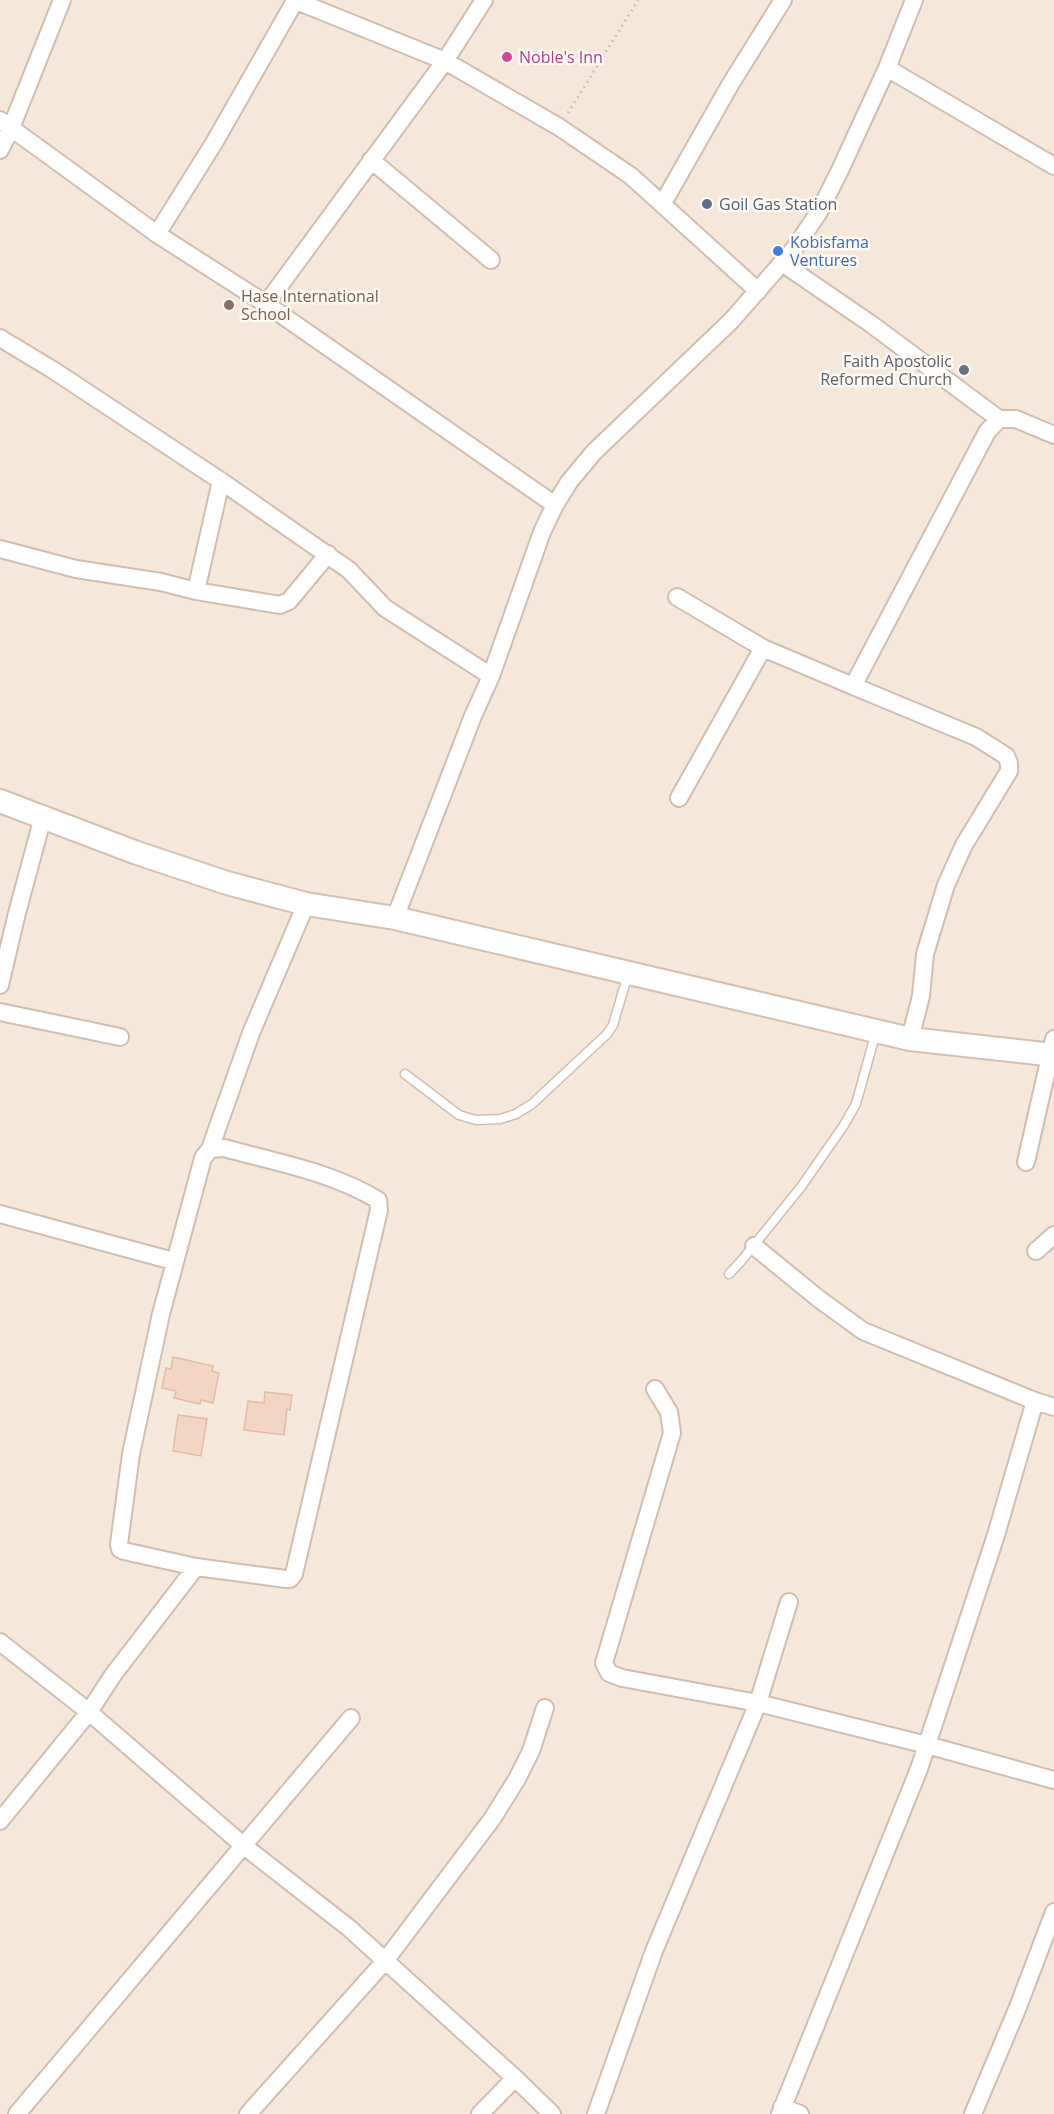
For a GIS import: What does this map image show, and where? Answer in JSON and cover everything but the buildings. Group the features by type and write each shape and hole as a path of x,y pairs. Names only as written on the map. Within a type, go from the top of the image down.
{"street":[{"path":"0,150 5,124 62,0"},
{"path":"157,234 214,143 295,0 445,61 559,127 632,176 758,291"},
{"path":"266,304 445,61 484,0"},
{"path":"663,203 730,85 783,0"},
{"path":"395,918 491,675 542,532 555,505 569,482 594,452 731,321 794,249 819,212 886,68 914,0"},
{"path":"886,68 1054,166"},
{"path":"5,124 157,234 266,304 555,505"},
{"path":"371,160 491,260"},
{"path":"782,263 871,324 999,419 1016,418 1054,435"},
{"path":"0,338 53,370 328,554 349,570 385,608 491,675"},
{"path":"853,686 987,432 999,419"},
{"path":"196,591 221,481"},
{"path":"0,549 76,568 280,605 289,601 328,554"},
{"path":"677,597 763,648 976,737 1006,756 1009,771 964,845 946,885 925,954 921,996 910,1040"},
{"path":"679,798 763,648"},
{"path":"0,801 137,853 227,883 306,904 395,918 910,1040 1052,1049 1026,1162"},
{"path":"0,985 16,913 44,817"},
{"path":"210,1149 224,1148 312,1171 378,1200 379,1210 294,1574 290,1579 196,1567 124,1551 120,1549 119,1544 131,1454 174,1261 202,1158 210,1149 251,1033 306,904"},
{"path":"0,1012 120,1037"},
{"path":"0,1214 174,1261"},
{"path":"1036,1251 1054,1235"},
{"path":"754,1246 819,1299 863,1330 1054,1407"},
{"path":"655,1389 669,1412 672,1432 604,1663 609,1673 622,1678 758,1703 927,1745 1054,1780"},
{"path":"800,2114 781,2110 919,1769 996,1535 1035,1401"},
{"path":"0,1821 89,1712 113,1675 196,1567"},
{"path":"596,2114 654,1951 758,1703 789,1602"},
{"path":"0,1642 89,1712 244,1846 350,1928 552,2114"},
{"path":"249,2114 385,1961 492,1819 531,1751 545,1708"},
{"path":"17,2114 351,1718"},
{"path":"973,2114 1018,2007 1054,1912"},
{"path":"480,2114 515,2078"}],"lane":[{"path":"405,1074 459,1116 476,1120 500,1119 516,1114 532,1104 607,1035 613,1025 628,974"},
{"path":"729,1274 801,1187 850,1114 856,1104 876,1032"}],"path":[{"path":"559,127 638,0"}],"shaded area":[{"path":"0,0 1054,0 1054,2114 0,2114"}],"place":[{"name":"Noble's Inn","path":"507,57"},
{"name":"Goil Gas Station","path":"707,204"},
{"name":"Kobisfama Ventures","path":"778,251"},
{"name":"Hase International School","path":"229,305"},
{"name":"Faith Apostolic Reformed Church","path":"964,370"}]}
